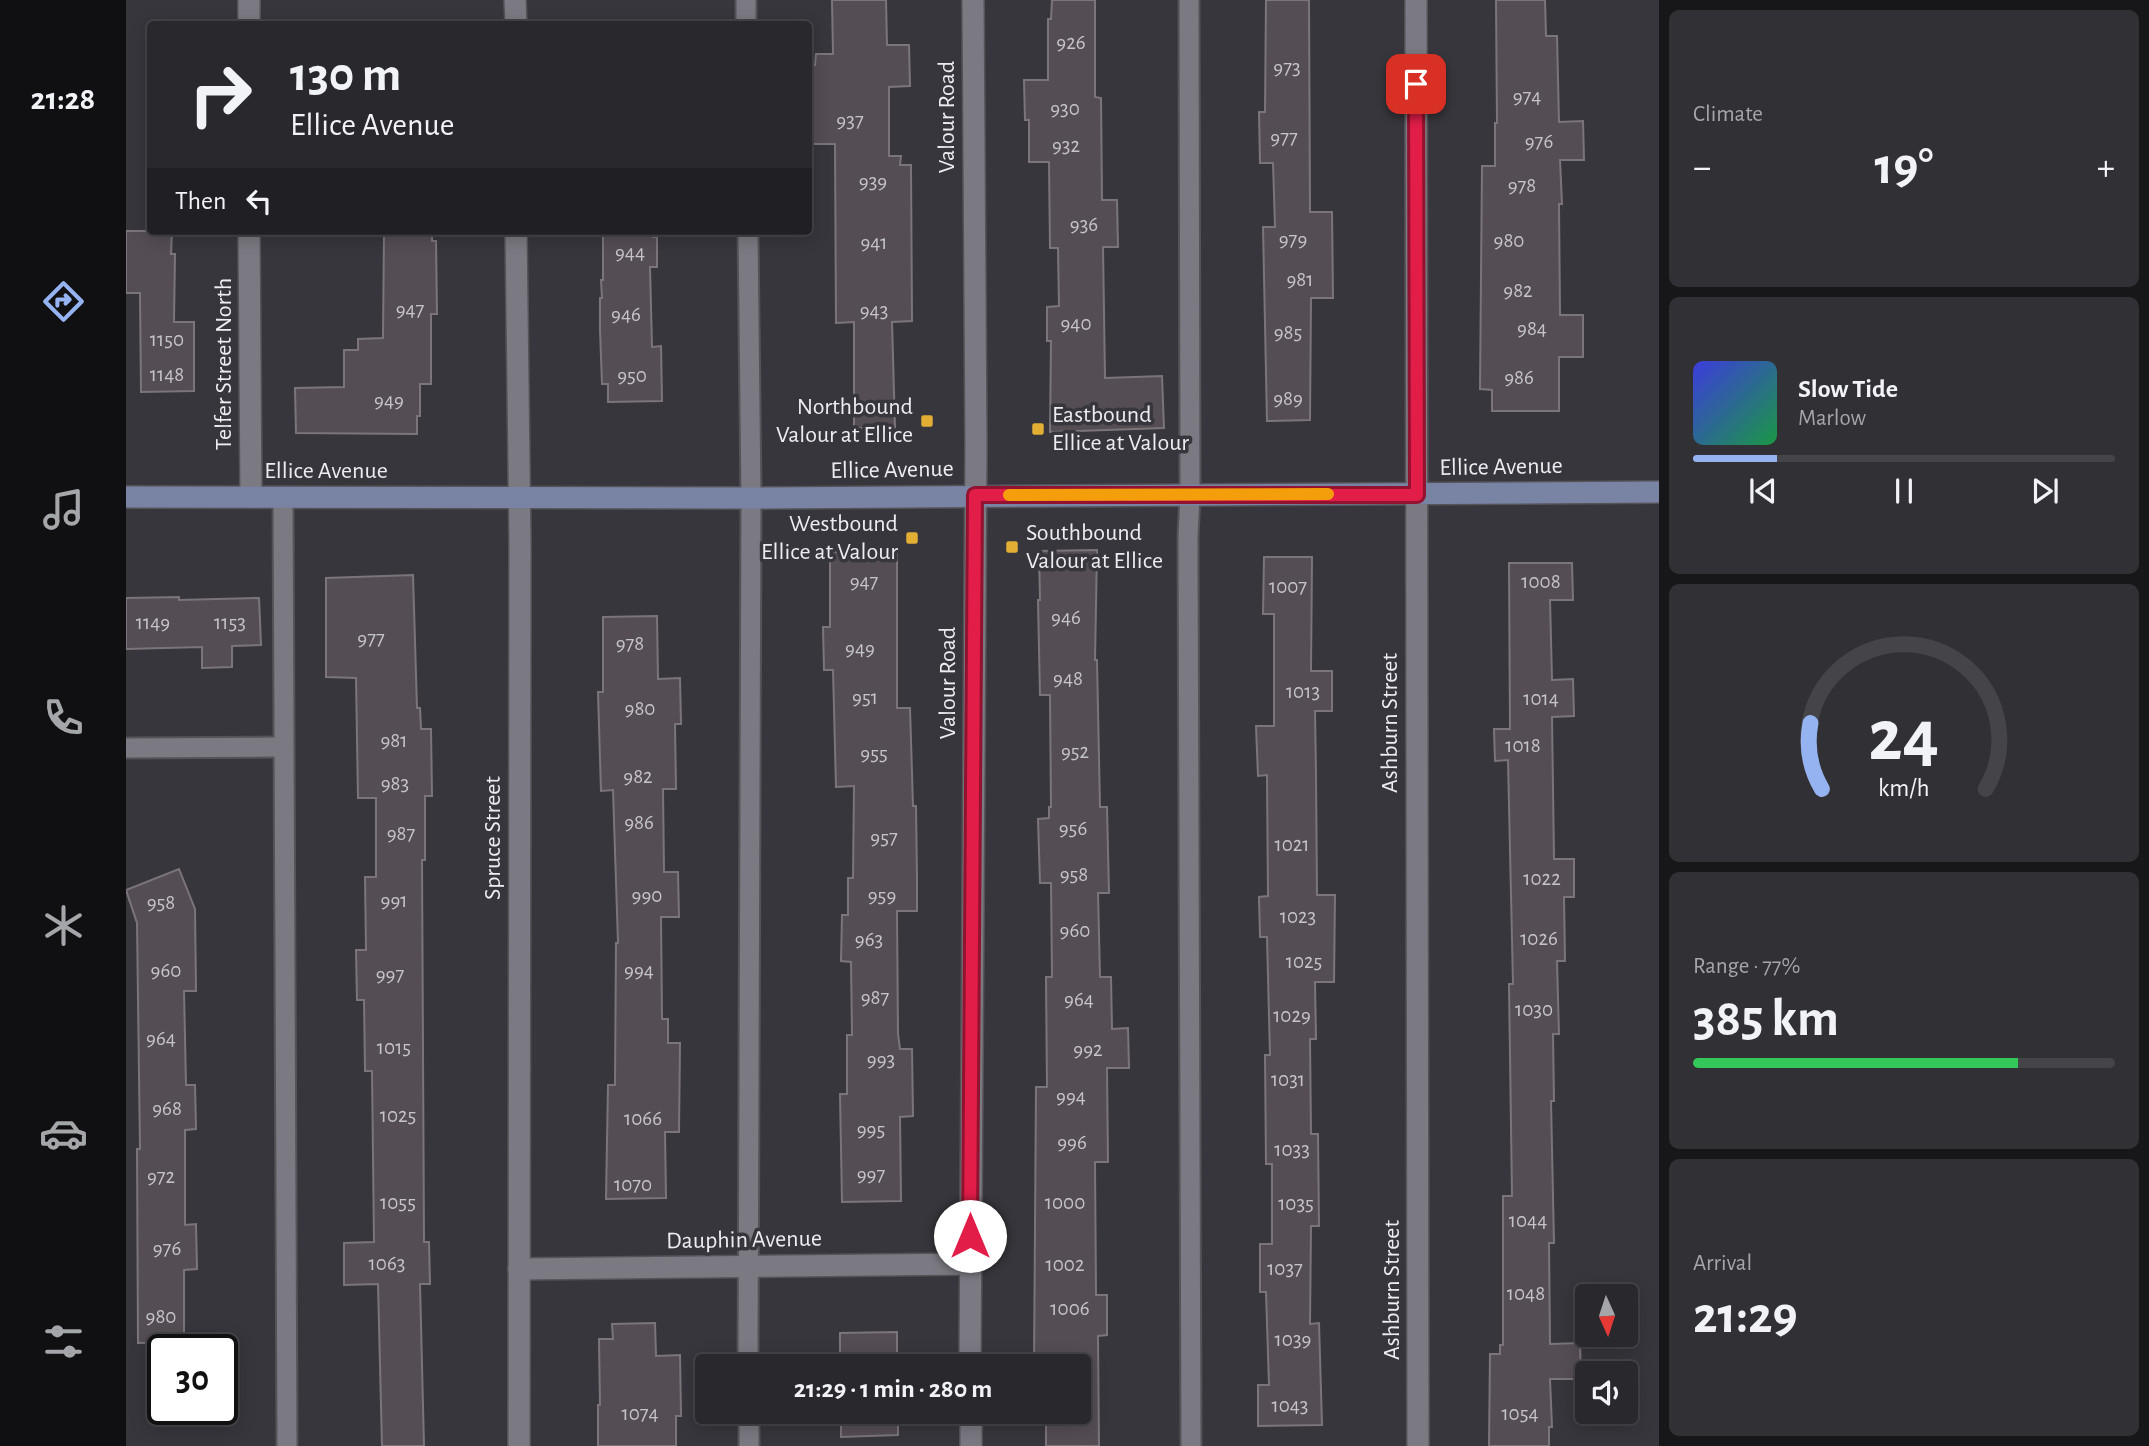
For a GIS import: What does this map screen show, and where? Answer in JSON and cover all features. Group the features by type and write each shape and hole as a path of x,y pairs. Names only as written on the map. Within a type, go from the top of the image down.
{"main road":[{"name":"Ellice Avenue","path":"126,497 751,498 1659,492"}],"street":[{"path":"249,0 249,21"},
{"path":"515,0 516,21"},
{"name":"Valour Road","path":"970,1354 975,495 973,0"},
{"name":"Ashburn Street","path":"1416,0 1418,1446"},
{"name":"Telfer Street North","path":"249,235 251,497"},
{"name":"Spruce Street","path":"516,235 519,498 519,1446"},
{"name":"Dauphin Avenue","path":"519,1269 970,1264"},
{"path":"971,1424 971,1446"}],"lane":[{"path":"746,0 746,21"},
{"path":"1189,0 1191,1446"},
{"path":"748,235 751,498 748,1354"},
{"path":"283,497 286,1446"},
{"path":"126,748 283,747"},
{"path":"748,1424 749,1446"}],"building":[{"path":"832,0 886,0 887,45 909,45 910,86 889,87 889,156 901,156 900,165 911,165 912,321 892,322 895,428 854,428 854,322 836,323 835,144 812,144 812,65 815,65 816,54 833,54"},
{"path":"1052,0 1095,0 1095,97 1101,98 1102,200 1117,200 1118,247 1103,247 1105,378 1162,376 1164,428 1050,432 1051,341 1047,341 1047,307 1059,306 1058,248 1050,248 1049,162 1029,162 1029,120 1025,120 1024,80 1048,80 1048,19 1051,19"},
{"path":"1266,0 1309,0 1310,212 1332,212 1333,298 1311,298 1310,420 1267,421 1263,227 1275,227 1273,163 1260,163 1259,112 1265,112"},
{"path":"1496,0 1545,0 1546,36 1557,36 1559,122 1583,121 1584,160 1560,160 1560,315 1583,315 1583,357 1559,357 1559,411 1492,411 1492,390 1480,389 1482,166 1495,166"},
{"path":"126,231 147,231 147,235 172,235 171,254 175,254 174,322 194,322 194,391 141,392 140,293 126,293"},
{"path":"384,235 432,235 432,241 436,241 437,314 431,314 431,384 420,384 417,434 296,433 295,388 344,387 344,350 358,350 358,339 383,338"},
{"path":"603,235 657,237 657,267 650,267 652,347 661,346 662,401 608,402 608,384 602,384 600,298 603,280"},
{"path":"1097,550 1095,660 1100,807 1107,807 1109,893 1098,893 1100,977 1111,977 1112,1029 1128,1028 1129,1068 1107,1068 1108,1162 1095,1162 1096,1295 1107,1295 1107,1335 1098,1336 1099,1446 1046,1446 1046,1424 1091,1424 1091,1354 1034,1354 1036,1087 1047,1087 1046,977 1052,977 1051,883 1040,883 1038,819 1049,818 1051,807 1050,695 1040,695 1039,551"},
{"path":"830,552 897,552 897,708 910,708 917,878 917,911 897,911 898,1034 900,1049 912,1049 913,1116 900,1117 901,1201 842,1202 840,1094 847,1094 847,1035 852,1035 851,962 841,961 842,915 848,915 848,878 853,878 854,786 836,787 833,670 824,670 823,627 830,627"},
{"path":"1264,557 1312,557 1311,671 1332,671 1332,711 1315,711 1317,895 1335,895 1334,982 1315,982 1316,1039 1310,1039 1311,1134 1318,1134 1319,1226 1311,1226 1310,1324 1319,1323 1322,1425 1258,1426 1258,1385 1269,1385 1266,1292 1260,1292 1260,1244 1272,1244 1272,1164 1266,1164 1265,1055 1270,1055 1267,937 1260,937 1259,897 1268,896 1267,775 1258,776 1256,726 1274,726 1274,614 1263,614"},
{"path":"1509,563 1572,563 1573,600 1550,600 1552,680 1573,679 1574,716 1552,717 1554,859 1574,859 1574,897 1564,897 1565,961 1557,961 1559,1034 1553,1034 1554,1101 1551,1101 1554,1243 1549,1243 1550,1344 1575,1343 1575,1348 1580,1348 1580,1361 1575,1361 1575,1379 1550,1379 1552,1427 1549,1427 1549,1446 1489,1446 1490,1354 1500,1354 1500,1345 1503,1345 1503,1196 1512,1196 1509,984 1513,984 1508,760 1495,761 1494,729 1510,729"},
{"path":"413,575 417,708 420,708 421,729 431,729 432,796 425,796 425,860 422,860 424,1242 429,1242 430,1284 420,1284 424,1446 382,1446 378,1284 344,1285 344,1243 374,1242 372,1071 365,1071 364,1000 357,1000 356,950 366,950 365,877 376,877 376,798 358,798 356,678 326,677 326,578"},
{"path":"179,597 179,600 259,598 261,645 232,646 232,667 202,668 202,647 126,649 126,598"},
{"path":"657,616 658,679 680,678 681,724 675,724 676,789 663,789 664,872 678,872 679,917 661,917 662,1019 668,1019 668,1043 680,1043 679,1132 665,1132 666,1198 606,1199 608,1085 615,1085 618,943 613,790 601,791 598,692 603,692 603,617"},
{"path":"179,869 195,909 196,991 184,991 186,1085 195,1085 196,1129 185,1130 185,1225 196,1224 197,1269 184,1270 184,1334 147,1334 147,1343 138,1343 137,1149 140,1149 137,923 126,890"},
{"path":"655,1323 656,1356 680,1355 681,1416 676,1416 676,1446 598,1446 599,1339 613,1339 612,1324"},
{"path":"897,1332 897,1354 840,1354 840,1333"},
{"path":"841,1424 898,1424 898,1435 841,1437"}],"slow traffic":[{"path":"1009,495 1328,494"}],"place":[{"name":"Northbound Valour at Ellice","path":"927,421"},
{"name":"Eastbound Ellice at Valour","path":"1038,429"},
{"name":"Westbound Ellice at Valour","path":"912,538"},
{"name":"Southbound Valour at Ellice","path":"1012,547"}],"route":[{"path":"970,1236 975,495 1417,495 1416,84"}]}
